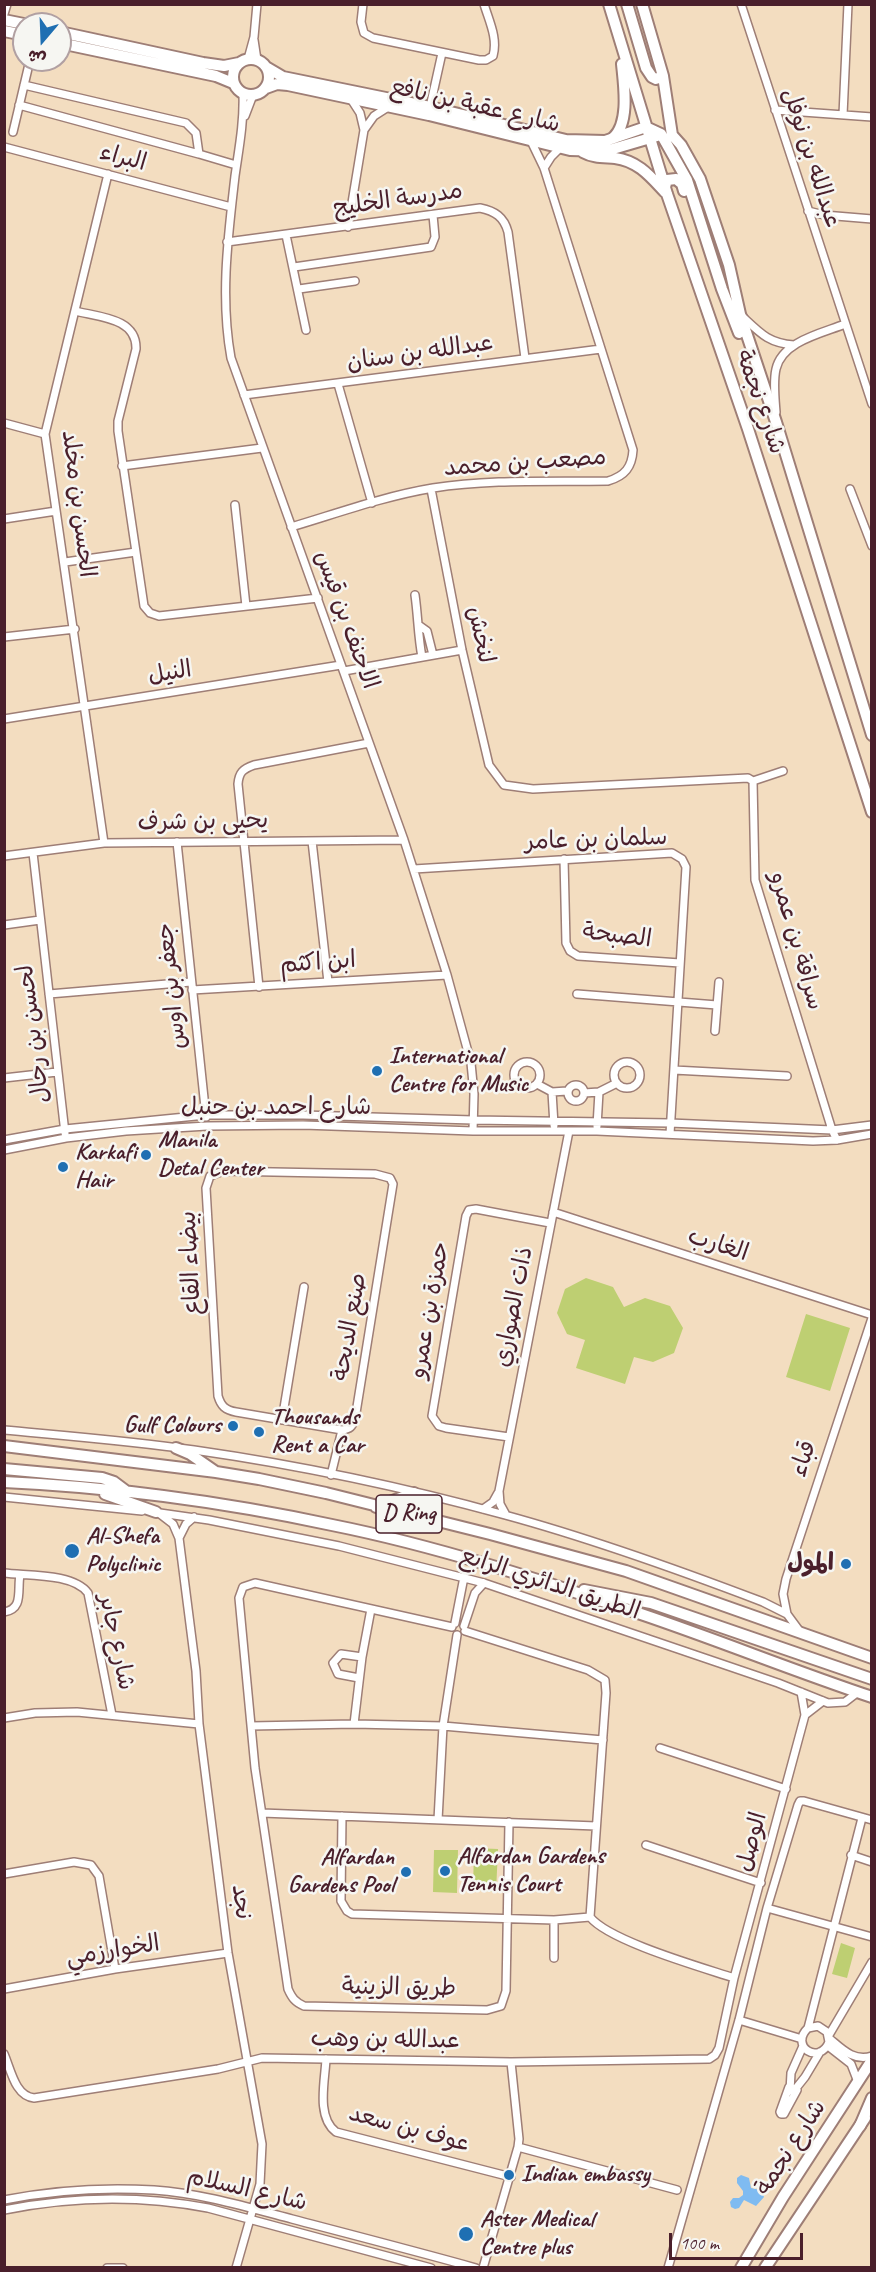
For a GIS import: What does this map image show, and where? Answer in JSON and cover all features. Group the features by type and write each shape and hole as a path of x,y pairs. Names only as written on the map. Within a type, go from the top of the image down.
{"main road":[{"name":"شارع نجمة","path":"609,4 666,190 748,429 872,812"},
{"path":"627,4 646,68 651,77 656,79 663,76"},
{"name":"شارع نجمة","path":"642,4 668,94 669,125 672,135 681,144 700,179 729,265 740,314 776,422 872,735"},
{"name":"شارع عقبة بن نافع","path":"72,35 203,63 224,66 252,62 283,77 430,107 566,140 593,142 646,128"},
{"path":"613,138 617,134 623,115 621,45"},
{"path":"72,46 216,76 233,82 248,94 260,93 269,81 252,62 232,75 233,82"},
{"name":"شارع عقبة بن نافع","path":"266,88 277,84 288,85 583,152 606,152 650,139 661,134 669,125"},
{"path":"646,128 661,134 687,180 779,453 788,461"},
{"path":"583,152 592,157 617,158 635,163 666,190"},
{"path":"666,190 667,180 676,179 682,184 704,248 713,256"},
{"name":"الطريق الدائري الرابع","path":"6,1447 216,1472 292,1485 490,1534 626,1572 872,1658"},
{"path":"176,1448 197,1458 216,1472"},
{"path":"4,1469 102,1478 114,1482 129,1492"},
{"name":"الطريق الدائري الرابع","path":"4,1482 129,1492 333,1525 477,1562 557,1587 641,1614 872,1697"},
{"path":"88,1487 156,1512"},
{"path":"376,1507 414,1492"},
{"path":"557,1587 610,1594 651,1603 872,1679"},
{"name":"شارع نجمة","path":"741,2268 783,2197 872,2058"},
{"path":"860,2126 872,2098"},
{"name":"شارع نجمة","path":"765,2268 872,2109"}],"street":[{"path":"4,14 7,4"},
{"path":"252,62 258,4"},
{"path":"363,4 364,33 373,38 486,60 493,56 495,39 484,4"},
{"name":"عبدالله بن نوفل","path":"741,4 872,404"},
{"path":"843,115 848,4"},
{"path":"430,107 442,53"},
{"path":"13,132 27,72"},
{"path":"24,85 180,120 196,133 199,154"},
{"name":"الاحنف بن قيس","path":"248,94 227,242 224,307 231,358 414,869 471,1063 473,1131"},
{"path":"348,227 364,130 360,113 351,99"},
{"path":"19,105 237,165"},
{"path":"364,130 374,116 388,107"},
{"path":"775,110 872,117"},
{"name":"مصعب بن محمد","path":"291,526 372,502 431,489 506,482 608,481 623,474 629,468 633,450 544,168 531,141"},
{"name":"البراء","path":"4,147 231,207"},
{"path":"544,168 560,148"},
{"name":"الحسن بن مخلد","path":"104,843 75,629 45,434 108,174"},
{"name":"مدرسة الخليج","path":"227,242 286,236 480,208 490,210 506,222 525,358"},
{"path":"808,211 824,215 872,219"},
{"path":"294,267 431,247 435,237 433,215"},
{"path":"286,236 306,330"},
{"path":"299,289 355,281"},
{"path":"75,311 122,323 129,327 136,341 118,422 122,466 144,606 150,613 159,616 318,598"},
{"path":"740,314 765,337 779,344 794,345"},
{"path":"776,422 776,369 783,355 794,345 845,324"},
{"name":"عبدالله بن سنان","path":"244,395 601,349"},
{"path":"338,384 372,502"},
{"path":"4,423 45,434"},
{"path":"122,466 262,448"},
{"name":"لنخش","path":"431,489 462,650 489,765 504,785 533,789 748,778 753,781"},
{"path":"850,489 872,546"},
{"path":"235,505 246,606"},
{"path":"4,519 56,511"},
{"path":"65,562 136,552"},
{"path":"415,595 422,657"},
{"path":"420,626 427,631 433,655"},
{"path":"4,637 75,629"},
{"name":"النيل","path":"4,719 462,650"},
{"path":"259,987 238,784 239,774 245,768 254,765 369,743"},
{"path":"753,781 783,771"},
{"name":"سراقة بن عمرو","path":"753,781 755,880 837,1140"},
{"name":"يحيى بن شرف","path":"4,856 104,843 404,840"},
{"path":"312,841 328,982"},
{"name":"جعفر بن اوس","path":"177,842 207,1126"},
{"name":"لحسن بن رحال","path":"33,853 66,1138"},
{"name":"سلمان بن عامر","path":"414,869 672,853 678,855 686,867 670,1134"},
{"name":"الصبحة","path":"564,859 566,943 570,951 578,956 680,963"},
{"path":"4,925 40,920"},
{"name":"ابن اكثم","path":"49,994 191,986 259,987 447,975"},
{"path":"715,1031 719,982"},
{"path":"577,994 717,1005"},
{"path":"674,1070 787,1076"},
{"path":"4,1078 57,1072"},
{"path":"584,1093 599,1092 617,1083"},
{"path":"537,1084 552,1092 567,1091"},
{"path":"576,1084 582,1087 584,1093 582,1099 577,1102 568,1098 567,1091 570,1086 576,1084"},
{"path":"552,1092 555,1131"},
{"path":"597,1131 599,1092"},
{"name":"شارع احمد بن حنبل","path":"4,1140 65,1129 206,1115 303,1114 473,1120 670,1123 832,1130 872,1125"},
{"name":"شارع احمد بن حنبل","path":"4,1150 66,1138 126,1131 207,1126 303,1125 473,1131 597,1131 813,1141 837,1140 872,1134"},
{"name":"ذات الصواري","path":"506,1515 500,1504 499,1491 569,1131"},
{"name":"بيضاء القاع","path":"342,1430 229,1411 220,1403 207,1182 210,1176 223,1171 375,1174 390,1178"},
{"name":"صنع الديحة","path":"331,1475 342,1430 352,1426 355,1419 393,1191 390,1178"},
{"name":"حمزة بن عمرو","path":"509,1437 446,1428 439,1426 432,1416 466,1216 470,1210 476,1209 550,1223"},
{"name":"الغارب","path":"552,1212 872,1316"},
{"path":"282,1420 304,1287"},
{"name":"قباء","path":"786,1614 783,1602 784,1587 872,1316"},
{"name":"الطريق الدائري الرابع","path":"4,1430 176,1448 247,1458 414,1492 483,1509 579,1537 763,1602 786,1614 801,1633"},
{"path":"483,1509 493,1502 499,1491"},
{"name":"الطريق الدائري الرابع","path":"4,1497 194,1517 339,1546 464,1577 822,1701"},
{"path":"4,1506 16,1498"},
{"name":"نجد","path":"156,1512 169,1519 179,1538 196,1671 199,1724 228,1953 262,2144 261,2175 254,2210 236,2268"},
{"path":"179,1538 186,1524 194,1517"},
{"name":"شارع جابر","path":"4,1573 75,1582 88,1593 112,1715"},
{"path":"4,1612 16,1608 22,1575"},
{"path":"457,1635 453,1632 453,1625 464,1577"},
{"path":"590,1917 607,1686 605,1680 588,1670 465,1628 460,1622 453,1625 255,1583 243,1587 239,1598 262,1814 596,1826"},
{"path":"457,1635 462,1635 475,1593 484,1583"},
{"path":"354,1724 362,1657 371,1609"},
{"path":"438,1820 443,1726 457,1635"},
{"path":"359,1678 338,1674 333,1663 341,1654 362,1657"},
{"name":"الوصل","path":"734,1978 805,1715 801,1692"},
{"path":"805,1715 822,1701 839,1703 858,1692"},
{"path":"4,1718 56,1711 199,1724"},
{"path":"251,1726 354,1724 443,1726 603,1740"},
{"path":"660,1748 786,1789"},
{"path":"668,2268 739,2020 767,1908 800,1801 872,1821"},
{"name":"طريق الزينية","path":"262,1814 288,1989 296,2002 304,2006 487,2010 501,2006 506,1991 507,1918"},
{"path":"342,1816 342,1901 347,1911 352,1914 554,1920 590,1917 604,1930 624,1939 734,1978"},
{"path":"862,1818 832,1926 808,2028 791,2073 780,2112 782,2115 829,2040 872,1962"},
{"path":"507,1918 509,1822"},
{"path":"646,1845 761,1883"},
{"path":"851,1855 872,1862"},
{"path":"4,1874 74,1862 91,1865 99,1876 115,1969"},
{"path":"767,1908 872,1937"},
{"path":"554,1920 554,1958"},
{"name":"الخوارزمي","path":"4,1989 115,1969 228,1953"},
{"name":"عبدالله بن وهب","path":"4,2054 19,2090 34,2098 218,2068 248,2060 278,2057 511,2062 709,2059 719,2048 734,1978"},
{"path":"739,2020 802,2042 810,2052 820,2052"},
{"path":"808,2028 818,2026 825,2029 829,2040 851,2064 858,2082"},
{"path":"829,2040 854,2056 872,2058"},
{"name":"عوف بن سعد","path":"326,2059 324,2112 329,2127 336,2132 511,2176"},
{"path":"483,2268 518,2147 511,2062"},
{"path":"789,2086 789,2090 793,2092 798,2087"},
{"path":"518,2147 677,2190"},
{"name":"شارع السلام","path":"4,2200 48,2192 155,2190 192,2195 476,2268"},
{"name":"شارع السلام","path":"4,2210 45,2202 122,2198 182,2203 252,2219 431,2268"},
{"path":"108,2268 123,2268"}],"green space":[{"path":"586,1278 613,1287 624,1307 645,1298 670,1306 683,1328 674,1353 653,1362 634,1357 625,1384 576,1368 585,1340 567,1334 557,1313 565,1289"},
{"path":"806,1314 850,1328 830,1391 786,1377"},
{"name":"Alfardan Gardens Tennis Court","path":"474,1848 498,1849 496,1892 473,1890"},
{"name":"Alfardan Gardens Tennis Court","path":"434,1850 458,1850 457,1893 433,1892"},
{"path":"841,1943 855,1948 847,1978 832,1974"}],"water":[{"path":"741,2175 749,2178 751,2188 761,2190 764,2197 756,2206 744,2200 739,2208 735,2209 731,2207 730,2202 733,2198 743,2195 737,2183 737,2178"}],"place":[{"name":"International Centre for Music","path":"377,1071"},
{"name":"Manila Detal Center","path":"146,1155"},
{"name":"Karkafi Hair","path":"63,1167"},
{"name":"Gulf Colours","path":"233,1426"},
{"name":"Thousands Rent a Car","path":"259,1432"},
{"name":"Al-Shefa Polyclinic","path":"72,1551"},
{"name":"المول","path":"846,1564"},
{"name":"Alfardan Gardens Tennis Court","path":"445,1871"},
{"name":"Alfardan Gardens Pool","path":"406,1872"},
{"name":"Indian embassy","path":"509,2175"},
{"name":"Aster Medical Centre plus","path":"466,2234"}]}
